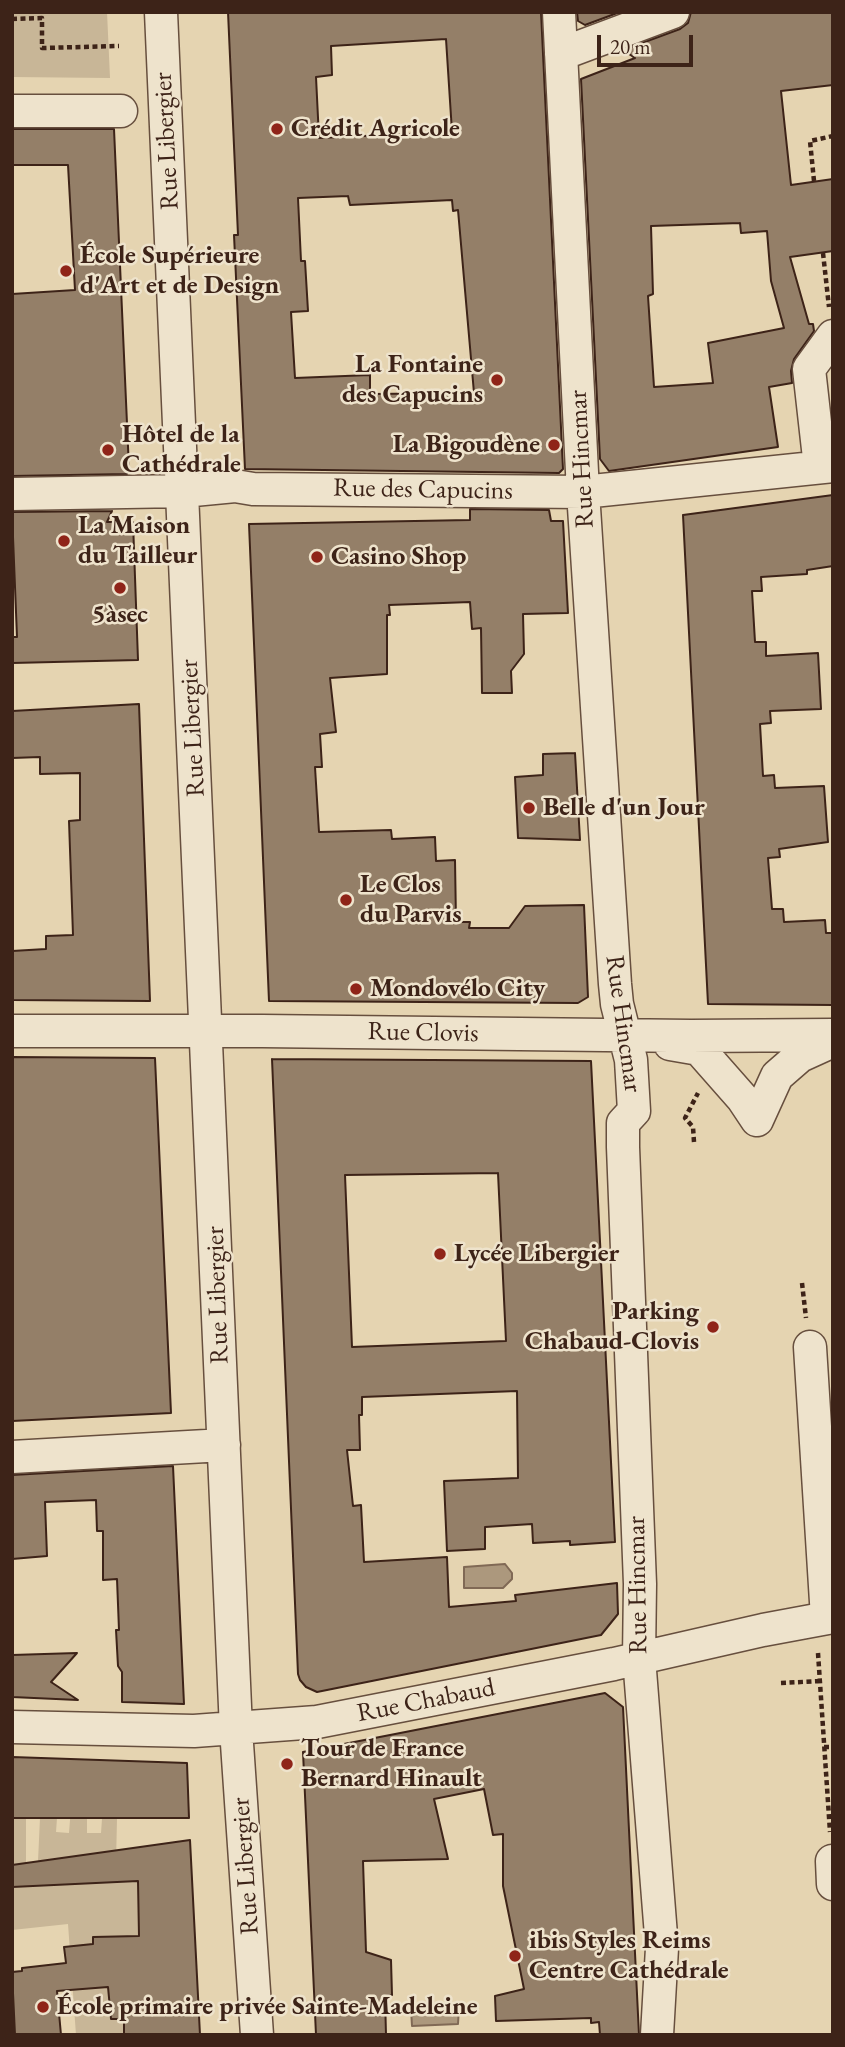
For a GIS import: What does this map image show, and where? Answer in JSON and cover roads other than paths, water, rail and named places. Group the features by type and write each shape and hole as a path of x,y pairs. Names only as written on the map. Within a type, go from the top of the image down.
{"street":[{"name":"Rue Libergier","path":"161,12 236,1730 257,2035"},
{"name":"Rue Hincmar","path":"559,12 583,492 615,984 617,1004 631,1060 634,1111 623,1123 623,1147 640,1584 639,1658 662,1948 651,2033"},
{"path":"562,54 673,12"},
{"path":"12,111 121,111"},
{"path":"827,467 809,369 831,322"},
{"name":"Rue des Capucins","path":"12,494 183,491 235,486 253,489 583,492 827,467"},
{"name":"Rue Clovis","path":"12,1031 833,1035"},
{"path":"624,1034 699,1049 743,1099 757,1120 777,1076 800,1056 833,1041"},
{"path":"810,1347 825,1618"},
{"path":"12,1457 224,1445"},
{"name":"Rue Chabaud","path":"12,1727 194,1731 317,1722 825,1618"}],"place":[{"name":"Crédit Agricole","path":"277,129"},
{"name":"École Supérieure d'Art et de Design","path":"66,271"},
{"name":"La Fontaine des Capucins","path":"497,380"},
{"name":"La Bigoudène","path":"554,445"},
{"name":"Hôtel de la Cathédrale","path":"108,450"},
{"name":"La Maison du Tailleur","path":"64,541"},
{"name":"Casino Shop","path":"317,557"},
{"name":"5àsec","path":"120,588"},
{"name":"Belle d'un Jour","path":"529,808"},
{"name":"Le Clos du Parvis","path":"346,900"},
{"name":"Mondovélo City","path":"356,989"},
{"name":"Lycée Libergier","path":"440,1254"},
{"name":"Parking Chabaud-Clovis","path":"713,1327"},
{"name":"Tour de France Bernard Hinault","path":"287,1764"},
{"name":"ibis Styles Reims Centre Cathédrale","path":"515,1956"},
{"name":"École primaire privée Sainte-Madeleine","path":"43,2007"}]}
